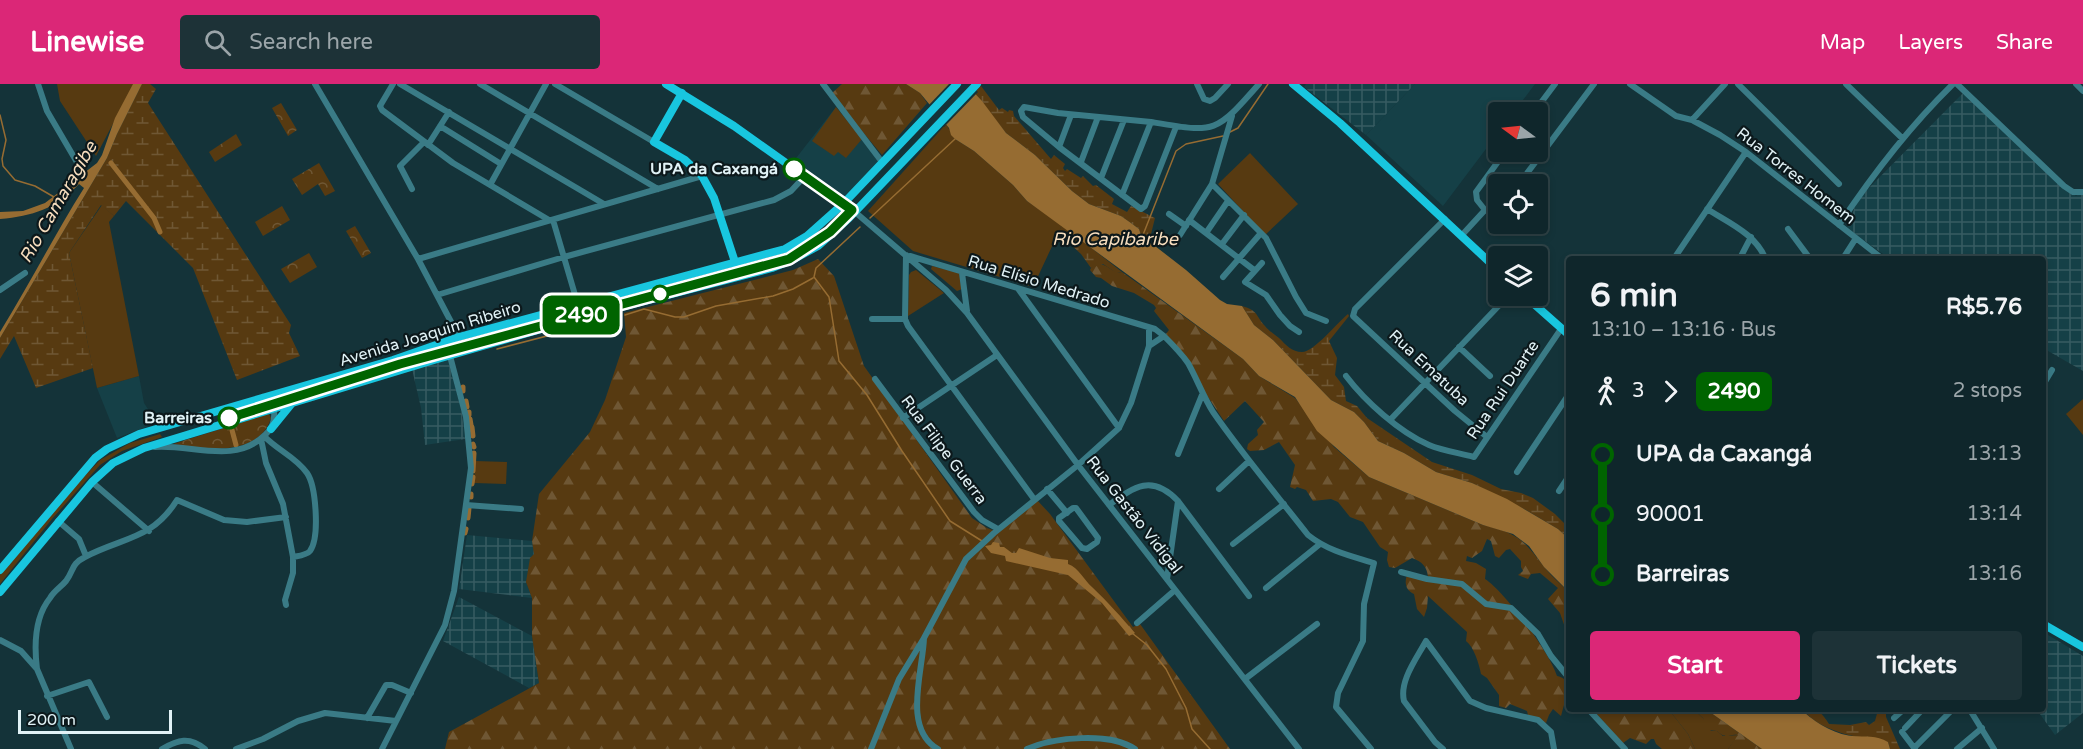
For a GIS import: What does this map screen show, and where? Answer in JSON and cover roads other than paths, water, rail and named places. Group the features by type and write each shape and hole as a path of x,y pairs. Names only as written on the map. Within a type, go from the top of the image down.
{"main road":[{"name":"Rua Gastão Vidigal","path":"666,84 734,126 855,212"},
{"name":"Avenida Joaquim Ribeiro","path":"2,568 85,469 107,449 139,434 393,360 459,337 785,249 807,236 844,203 957,84"},
{"name":"Avenida Joaquim Ribeiro","path":"0,592 92,482 114,463 144,448 583,317 772,268 806,254 855,212 977,84"},
{"path":"1293,84 1340,123 1488,260"},
{"path":"682,93 654,142 685,160 702,176 714,198 735,262 748,274"},
{"path":"1536,306 1566,333"},
{"path":"271,429 293,402"},
{"path":"2046,626 2083,647"}],"street":[{"path":"38,84 47,111 78,164"},
{"path":"315,84 418,259 459,337"},
{"path":"393,84 380,108 426,144 551,220 578,305"},
{"path":"400,84 604,204"},
{"path":"480,84 658,189"},
{"path":"490,185 546,84"},
{"path":"555,84 654,142"},
{"path":"823,84 885,160"},
{"path":"1197,84 1204,99 1210,101 1228,84"},
{"path":"1176,127 1143,208 1139,208 1023,117 1021,109 1024,107 1071,115 1150,122 1194,129 1215,126 1232,114 1259,84"},
{"path":"1542,102 1555,84"},
{"path":"1526,174 1594,84"},
{"name":"Rua Torres Homem","path":"1630,84 1676,116 1692,120 1746,152 1879,256"},
{"path":"1692,120 1725,84"},
{"path":"1738,84 1839,184"},
{"path":"1846,84 1902,138"},
{"path":"1839,225 1902,138 1957,84 2064,186 2073,192 2083,192"},
{"path":"2076,84 2083,91"},
{"path":"412,189 400,166 426,144 449,112"},
{"path":"1180,235 1212,184 1232,114"},
{"path":"1059,147 1071,115"},
{"path":"1081,162 1098,117"},
{"path":"1101,178 1124,120"},
{"path":"1122,195 1150,122"},
{"path":"440,126 501,164"},
{"path":"1676,256 1746,152"},
{"path":"1488,211 1476,196 1478,188 1498,162"},
{"path":"418,259 702,176"},
{"path":"437,295 783,196 805,176"},
{"path":"1212,184 1261,232 1270,244 1306,313 1326,321"},
{"path":"1206,232 1228,201"},
{"path":"1707,209 1751,237 1762,249 1765,256"},
{"path":"1462,235 1485,210"},
{"name":"Rua Gastão Vidigal","path":"855,212 951,295 967,313 1078,465 1299,749"},
{"path":"1169,214 1206,232 1254,270"},
{"path":"1222,244 1244,215"},
{"name":"Rua Ematuba","path":"1444,219 1355,309 1354,318 1455,411 1487,437"},
{"path":"1788,229 1808,256"},
{"path":"1223,277 1261,232"},
{"path":"1740,256 1751,237"},
{"path":"1844,256 1854,237"},
{"path":"906,255 905,319 911,332 1034,499"},
{"name":"Rua Elísio Medrado","path":"906,255 1155,329 1164,336"},
{"path":"1262,263 1245,282 1266,295 1280,315 1299,332"},
{"path":"0,290 25,273"},
{"path":"962,273 967,313"},
{"path":"951,295 957,295 964,290"},
{"path":"1019,290 1119,428"},
{"path":"1390,420 1499,306"},
{"path":"872,319 905,319"},
{"path":"871,749 899,679 924,638 966,559 976,548 1078,465 1119,428 1131,403 1149,346 1149,328"},
{"name":"Rua Rui Duarte","path":"1346,375 1360,395 1390,420 1429,445 1474,457 1561,329"},
{"path":"1149,346 1164,336 1188,363 1202,395 1249,461 1308,536 1320,544 1374,563 1364,604 1363,640 1338,693 1336,707 1371,749"},
{"path":"1460,347 1490,376"},
{"path":"903,418 997,355"},
{"path":"382,749 449,614 471,468 469,435 450,356"},
{"path":"2046,380 2052,370"},
{"name":"Rua Filipe Guerra","path":"875,379 974,512 996,531"},
{"path":"1178,454 1202,395"},
{"path":"262,397 274,408 271,429"},
{"path":"1517,472 1566,398"},
{"name":"Avenida Joaquim Ribeiro","path":"144,448 165,446 220,452 249,446 263,438 271,429"},
{"path":"263,438 266,463 281,496 293,557 293,573 285,600 286,605"},
{"path":"263,438 304,470 312,485 316,521 311,548 307,553 293,557"},
{"path":"1219,489 1249,461"},
{"path":"1559,491 1566,480"},
{"path":"92,482 149,531"},
{"path":"1109,505 1134,488 1146,484 1161,487 1178,501 1249,596"},
{"path":"1047,489 1066,513"},
{"path":"71,749 37,669 36,638 44,607 69,576 72,566 86,556 149,531 165,517 177,500 224,520 247,522 286,517"},
{"path":"1167,579 1178,501"},
{"path":"1233,544 1284,504"},
{"path":"466,505 521,509"},
{"path":"1075,508 1097,537 1097,542 1087,549 1082,548 1059,521 1059,518 1066,513 1075,508"},
{"path":"58,521 79,539 86,556"},
{"path":"1266,588 1320,544"},
{"path":"1401,572 1427,579 1462,584 1486,604 1511,608 1538,634 1551,656 1566,674"},
{"path":"1137,623 1175,590"},
{"path":"1245,679 1317,624"},
{"path":"924,638 918,694 918,722 926,741 938,749"},
{"path":"0,640 21,651 37,669"},
{"path":"1443,749 1434,742 1404,701 1402,693 1412,667 1426,641 1470,701 1486,708 1538,720 1551,732 1554,749"},
{"path":"47,696 89,682 107,717"},
{"path":"367,718 386,685 392,685 411,693"},
{"path":"1591,712 1625,749"},
{"path":"1894,718 1901,712"},
{"path":"1920,712 1904,730 1914,748 1950,712"},
{"path":"1971,712 1993,746 1984,749"},
{"path":"236,749 310,717 325,713 396,721"},
{"path":"1957,749 1982,728"},
{"path":"1027,749 1058,740 1094,738 1124,742 1135,749"},
{"path":"162,749 185,739 195,741 205,749"}],"water":[{"name":"Rio Camaragibe","path":"133,84 142,84 107,158 0,338 0,332 84,188 79,184 61,200 43,210 23,216 0,219 0,212 23,211 45,203 97,163 115,118"},
{"name":"Rio Capibaribe","path":"906,84 966,84 1006,133 1035,155 1072,191 1089,204 1121,216 1131,223 1139,229 1142,238 1186,270 1220,300 1227,304 1242,306 1254,325 1273,340 1331,400 1354,412 1378,441 1436,472 1472,483 1507,499 1558,529 1566,536 1566,589 1544,567 1529,546 1513,534 1483,525 1369,477 1317,431 1295,397 1259,376 1243,359 1027,201 1013,185 974,151 951,135 949,128 920,93"},
{"path":"993,542 999,543 1000,547 1012,553 1016,553 1019,548 1050,558 1068,560 1068,564 1078,571 1135,633 1129,636 1102,603 1068,575 1006,561 1005,556 991,553 985,546"},
{"path":"1710,712 1804,712 1831,730 1845,735 1879,738 1888,742 1890,749 1762,749"}],"waterway":[{"path":"1230,132 1238,128 1268,84"},
{"path":"0,115 6,140 3,166 15,180 35,186 54,197"},
{"path":"1141,240 1176,151 1186,144 1223,136"},
{"path":"870,218 955,139"},
{"path":"111,163 154,218 160,232"},
{"path":"860,227 816,268 814,277 829,297 839,361 867,395 950,521 982,541"},
{"path":"625,315 644,309 684,317 716,306 773,296 793,289 813,278"},
{"path":"497,349 616,318"},
{"path":"466,401 467,407"},
{"path":"470,419 471,425"},
{"path":"472,427 473,436"},
{"path":"232,430 236,445"},
{"path":"473,471 474,453"},
{"path":"472,484 473,477"},
{"path":"468,518 469,508"},
{"path":"465,533 466,529"},
{"path":"1132,633 1147,645 1166,669 1186,708 1192,729 1210,749"}],"place":[{"name":"UPA da Caxangá","path":"794,169"},
{"name":"Barreiras","path":"229,418"}]}
